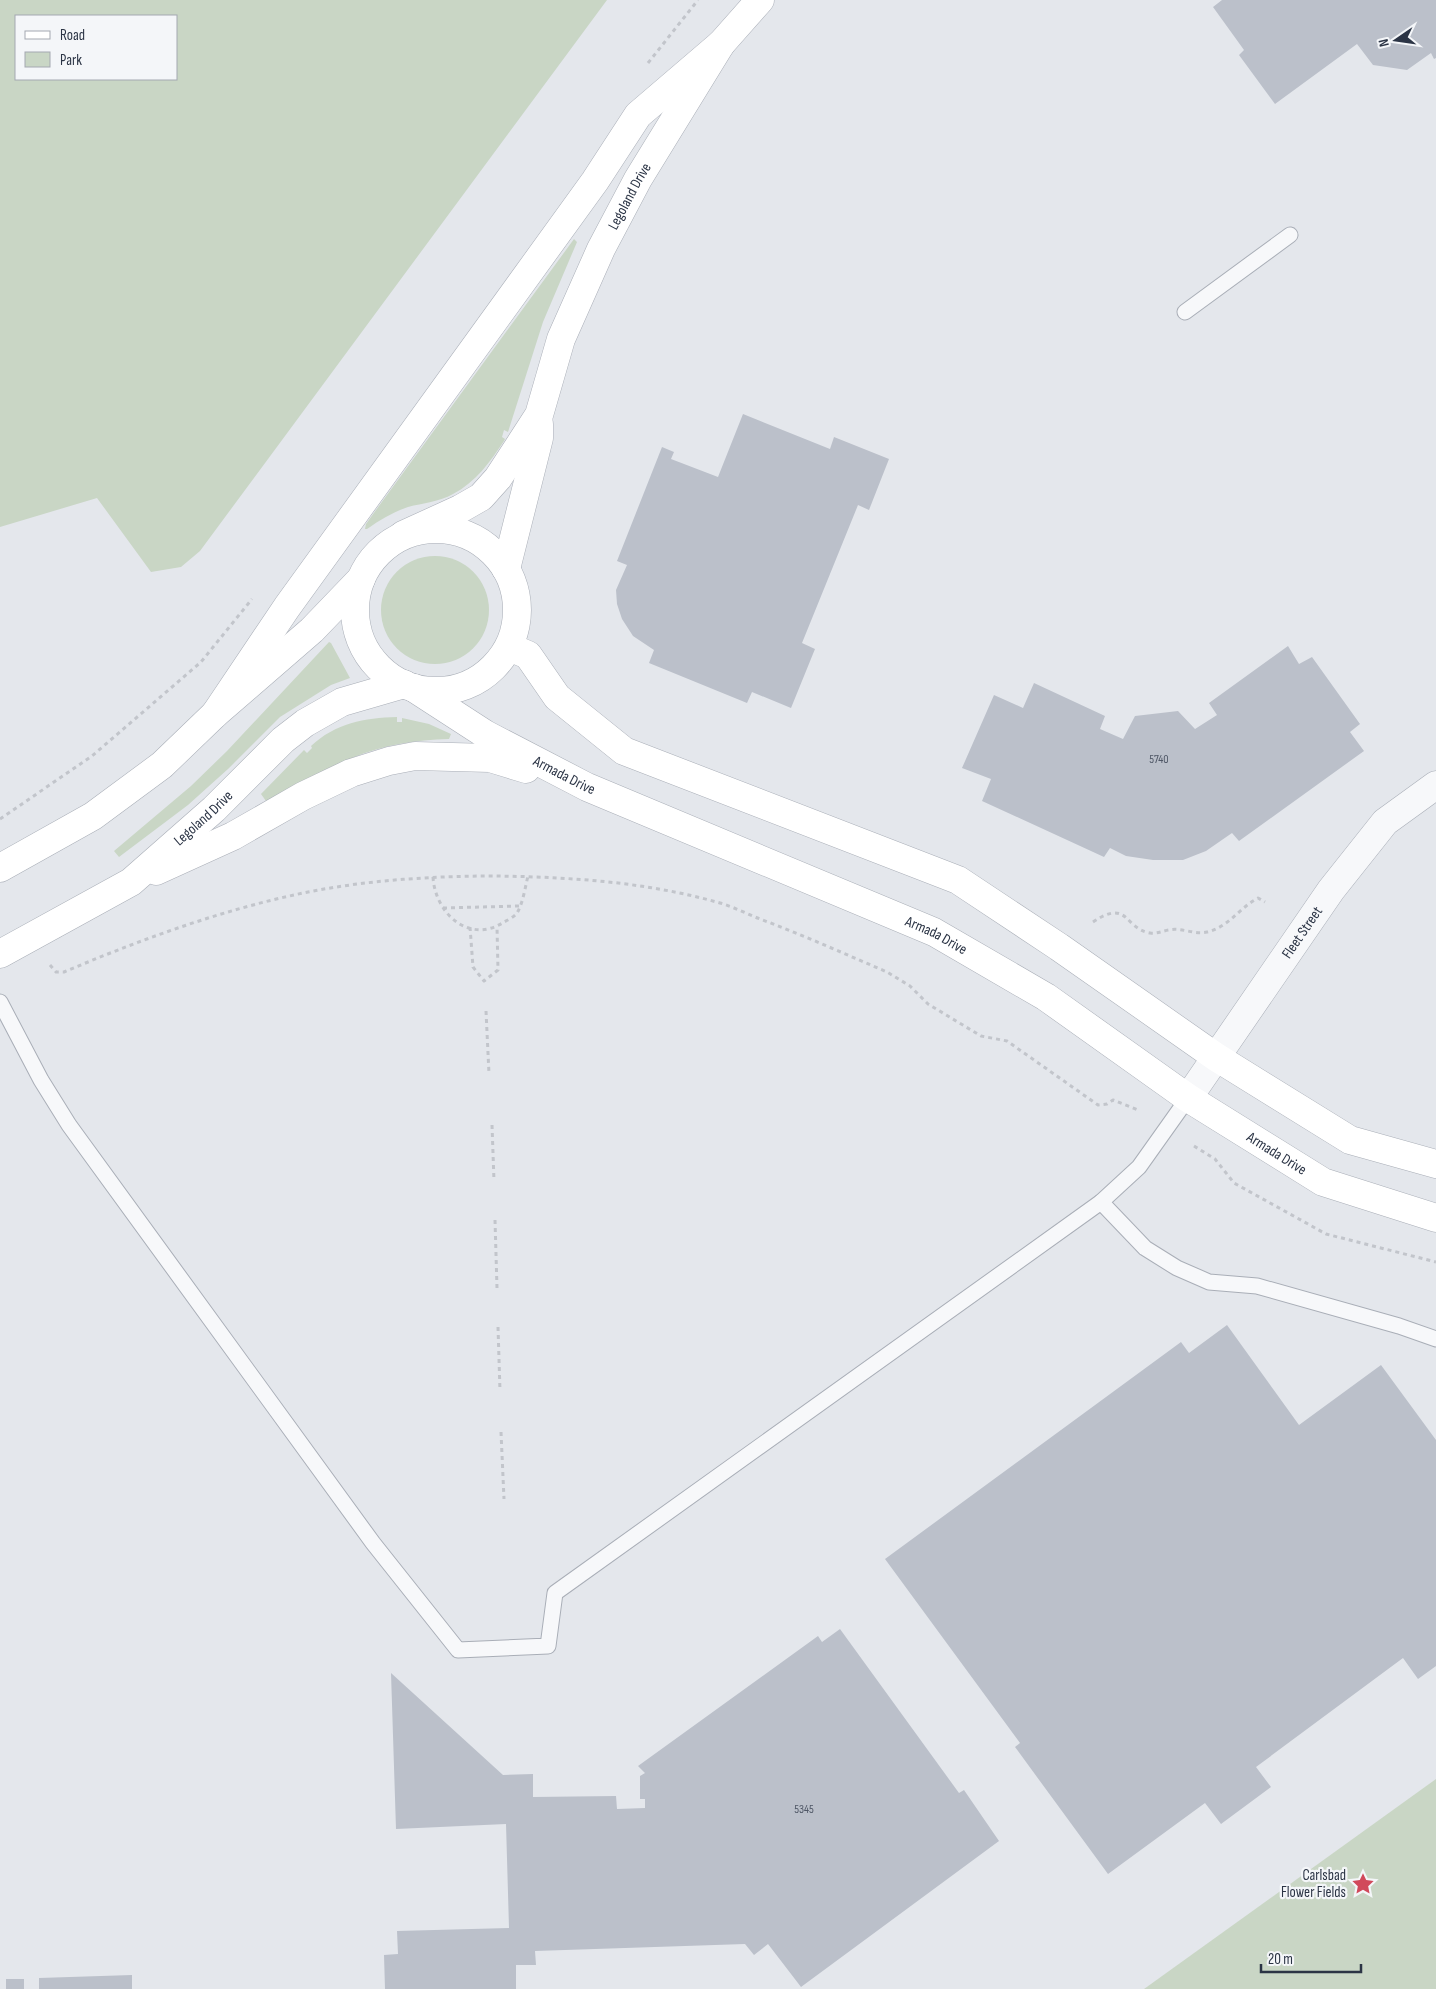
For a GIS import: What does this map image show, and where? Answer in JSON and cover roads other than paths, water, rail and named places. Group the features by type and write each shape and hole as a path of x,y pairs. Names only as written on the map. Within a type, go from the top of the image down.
{"main road":[{"name":"Legoland Drive","path":"403,535 460,509 480,497 498,478 538,415 561,339 601,249 638,178 721,44 760,0"},
{"path":"216,714 287,607 555,238 638,115 721,44"},
{"name":"Legoland Drive","path":"506,568 539,438 538,415"},
{"path":"0,868 93,816 162,765 216,714 312,630 361,579 385,546 403,535 426,529 449,529 472,537 491,550 506,568 516,594 516,621 509,646 492,669 469,684 442,691 409,686 382,671 366,652 357,628 355,603 361,579"},
{"path":"509,646 528,655 557,697 624,751 958,880 1059,947 1216,1057 1350,1140 1436,1164"},
{"name":"Legoland Drive","path":"0,954 131,882 214,809 283,740 305,723 342,702 409,686"},
{"name":"Armada Drive","path":"409,686 485,734 587,787 934,932 1046,997 1188,1098 1323,1182 1436,1218"},
{"path":"131,882 233,836 303,796 351,773 415,756 490,758 587,787"}],"street":[{"name":"Fleet Street","path":"1188,1098 1331,890 1385,822 1436,785"}],"lane":[{"path":"1185,312 1290,234"},
{"path":"0,1002 41,1080 69,1124 373,1543 458,1650 548,1646 555,1593 1101,1202 1139,1167 1188,1098"},
{"path":"1101,1202 1145,1248 1177,1268 1210,1282 1257,1286 1399,1326 1436,1339"}],"place":[{"name":"Carlsbad Flower Fields","path":"1363,1884"}]}
